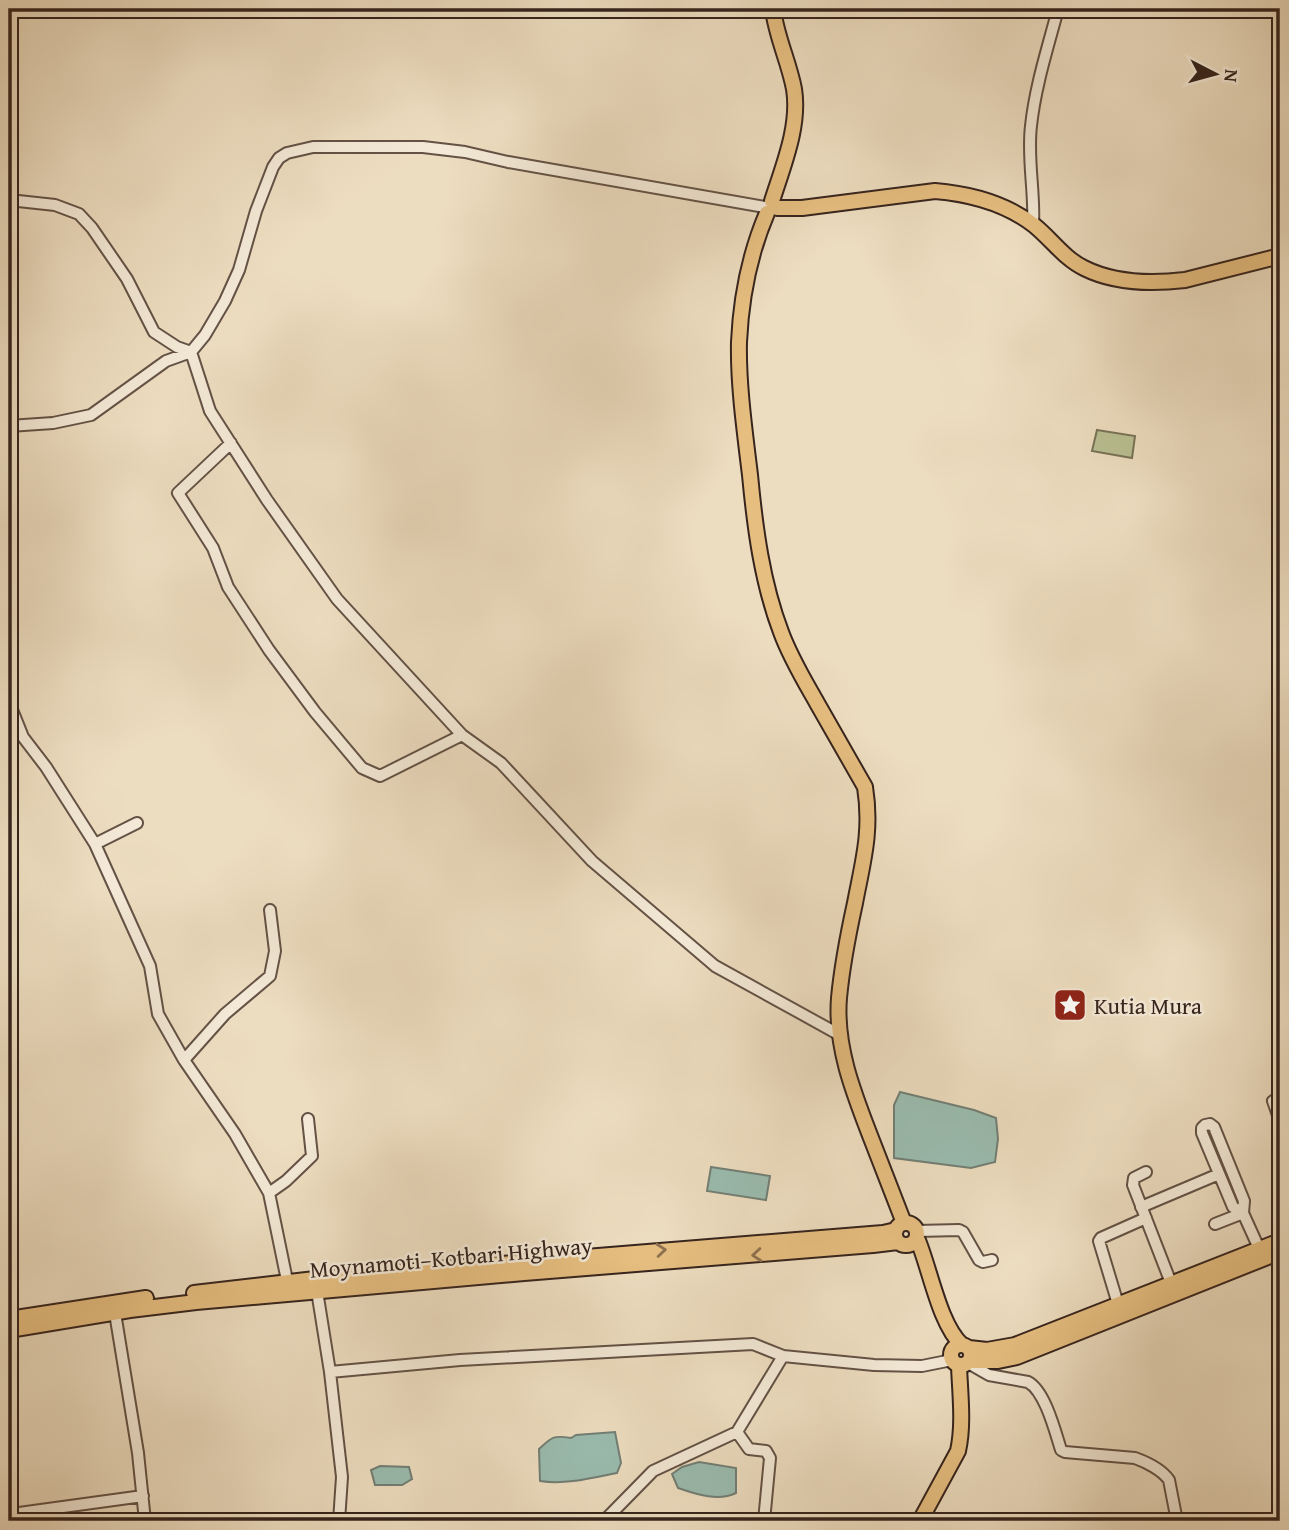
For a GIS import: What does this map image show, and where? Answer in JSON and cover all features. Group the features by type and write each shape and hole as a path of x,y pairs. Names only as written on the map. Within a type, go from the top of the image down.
{"main road":[{"path":"773,9 794,89 794,106 790,143 770,207 758,233 743,304 739,343 746,447 756,533 781,632 798,670 865,787 868,836 843,961 839,999 840,1035 849,1076 907,1235 962,1356 958,1451 920,1521"},
{"path":"770,207 802,208 935,191 954,192 1012,210 1082,268 1104,276 1139,282 1185,280 1280,256"},
{"name":"Moynamoti–Kotbari Highway","path":"9,1330 289,1287 317,1291 683,1248 883,1233 907,1235"},
{"path":"962,1356 998,1361 1017,1357 1261,1254 1280,1241"},
{"path":"962,1356 1015,1345 1171,1283 1261,1254 1280,1252"},
{"name":"Moynamoti–Kotbari Highway","path":"9,1319 113,1302 524,1268"}],"street":[{"path":"1033,225 1031,127 1035,99 1058,9"},
{"path":"9,426 53,423 91,415 166,360 191,352 205,335 239,271 256,211 273,167 279,158 295,150 313,147 386,146 465,152 508,162 770,207"},
{"path":"9,200 55,205 79,214 92,228 127,279 154,332 177,347 191,352"},
{"path":"191,352 210,411 267,500 337,599 462,735 501,763 592,861 715,966 840,1035"},
{"path":"231,443 178,493 213,548 228,587 269,650 315,712 362,768 380,776 462,735"},
{"path":"9,702 23,737 46,767 95,844 150,965 158,1014 184,1060 235,1134 269,1193 289,1287"},
{"path":"95,844 137,823"},
{"path":"184,1060 225,1014 270,976 275,951 270,909"},
{"path":"1280,1097 1273,1101 1273,1104 1280,1121"},
{"path":"269,1193 312,1156 308,1119"},
{"path":"1243,1213 1233,1207 1202,1133 1205,1125 1214,1127 1244,1201 1243,1213 1261,1254"},
{"path":"1146,1172 1132,1181 1171,1283"},
{"path":"1118,1304 1098,1244 1101,1238 1144,1212 1219,1174"},
{"path":"1214,1224 1243,1213"},
{"path":"907,1235 959,1230 965,1234 979,1260 992,1260"},
{"path":"317,1291 330,1372 342,1478 339,1521"},
{"path":"115,1312 138,1453 145,1521"},
{"path":"330,1372 460,1360 753,1345 783,1356 874,1365 922,1366 962,1356 989,1375 1033,1384 1050,1413 1061,1450 1135,1458 1166,1476 1177,1521"},
{"path":"604,1521 653,1471 737,1432 783,1356"},
{"path":"737,1432 749,1449 766,1451 770,1458 764,1521"},
{"path":"19,1521 19,1513 143,1496"}],"green space":[{"path":"1097,430 1135,436 1132,458 1092,451"}],"shaded area":[{"path":"900,1092 996,1118 998,1139 995,1162 971,1168 894,1158 894,1105"},
{"path":"711,1167 770,1176 766,1200 707,1191"},
{"path":"615,1432 621,1463 617,1473 569,1482 540,1481 539,1449 550,1439"},
{"path":"699,1462 736,1468 736,1493 714,1497 678,1488 672,1474 682,1467"},
{"path":"380,1466 409,1467 412,1479 402,1485 375,1485 371,1470"}],"place":[{"name":"Kutia Mura","path":"1070,1005"}]}
